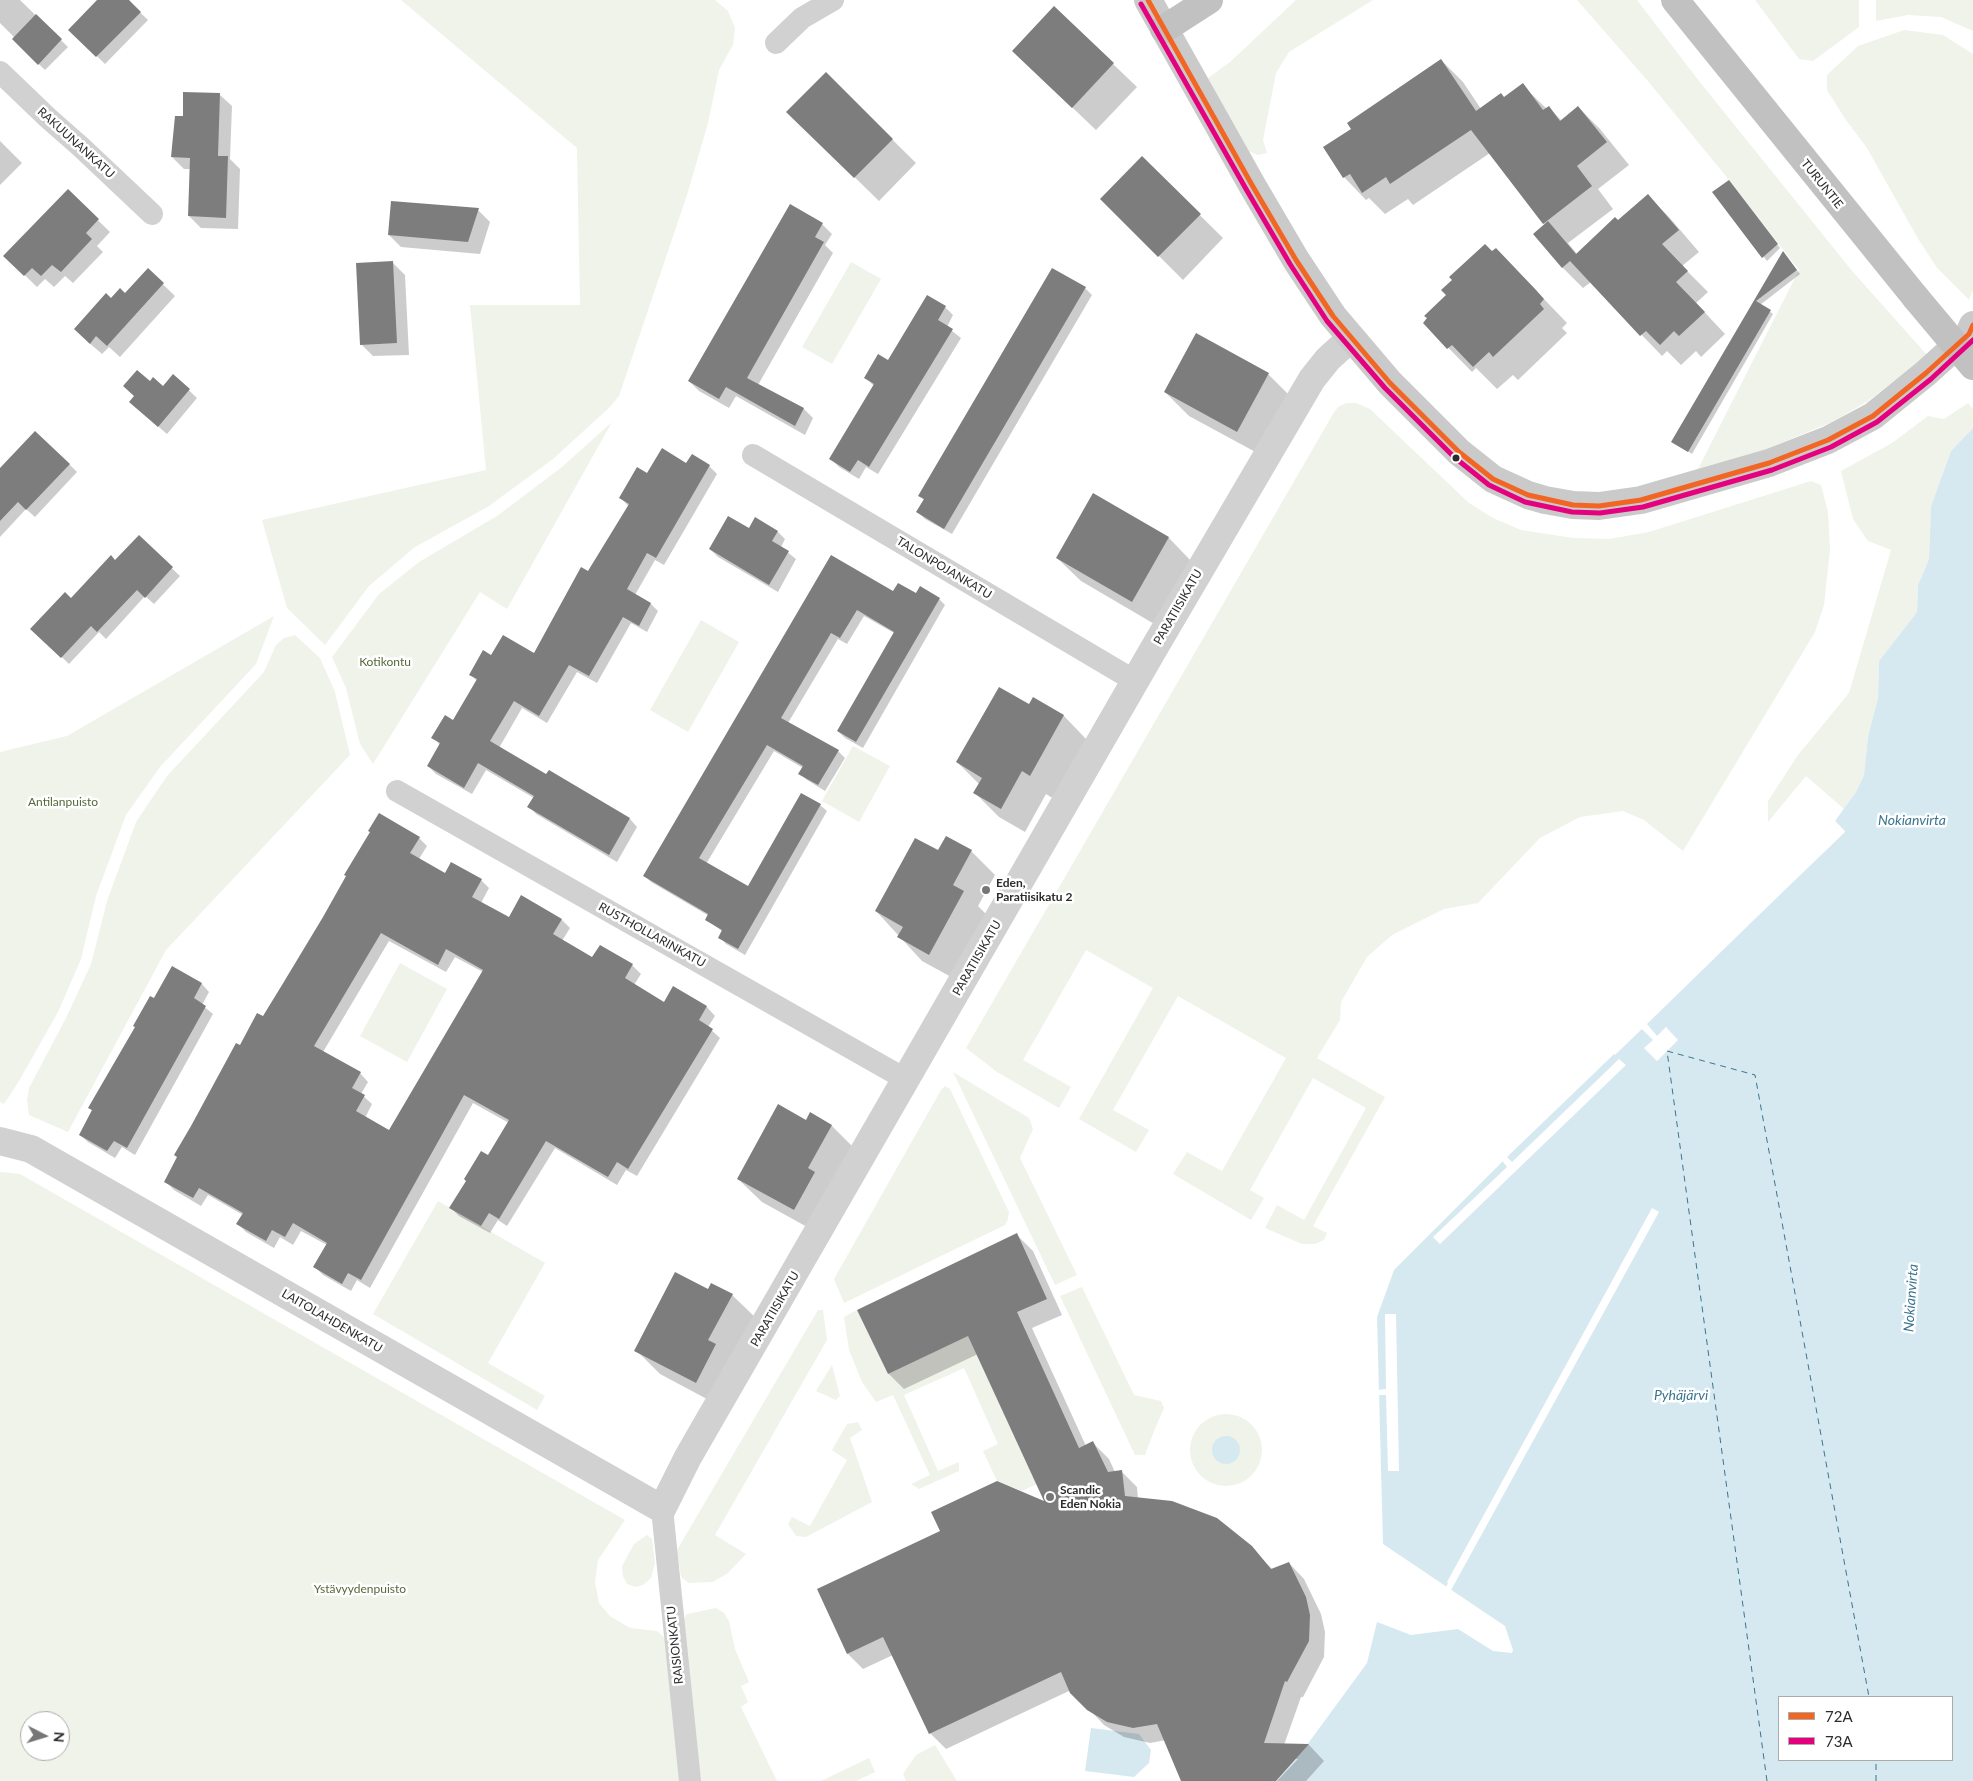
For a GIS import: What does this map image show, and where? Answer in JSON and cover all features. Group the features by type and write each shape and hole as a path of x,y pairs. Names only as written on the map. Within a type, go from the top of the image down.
{"highway":[{"path":"1164,29 1209,0"},
{"name":"TURUNTIE","path":"1675,0 1973,366"}],"main road":[{"path":"1148,0 1296,260 1350,339 1439,433 1476,467 1510,488 1545,500 1573,505 1599,506 1641,500 1769,463 1828,440 1873,416 1969,334 1973,325"}],"street":[{"path":"776,44 802,18 833,0"},
{"name":"RAKUUNANKATU","path":"0,72 152,214"},
{"name":"PARATIISIKATU","path":"662,1509 688,1457 1136,680 1312,379 1350,339"},
{"name":"TALONPOJANKATU","path":"753,455 1136,680"},
{"name":"RUSTHOLLARINKATU","path":"397,791 907,1080"},
{"name":"LAITOLAHDENKATU","path":"0,1141 31,1149 662,1509"},
{"name":"RAISIONKATU","path":"662,1509 690,1781"}],"green space":[{"path":"401,0 715,0 728,11 735,28 733,45 719,70 708,123 687,195 619,396 610,407 553,459 489,506 415,547 369,586 325,645 287,608 262,520 486,470 470,305 580,305 577,148"},
{"path":"1296,0 1373,0 1289,52 1276,73 1263,140 1267,153 1258,155 1245,150 1208,78 1230,62"},
{"path":"1577,0 1637,0 1699,81 1853,272 1927,355 1868,401 1832,422 1757,453 1698,469 1799,270 1729,180 1647,80"},
{"path":"1755,0 1859,0 1859,27 1813,61 1799,59"},
{"path":"1876,0 1973,0 1973,31 1941,17 1908,15 1876,21"},
{"path":"1904,30 1943,35 1973,54 1973,290 1969,300 1937,268 1917,237 1867,148 1827,90 1827,75 1858,46"},
{"path":"851,262 881,279 832,364 802,347"},
{"path":"1346,403 1356,403 1370,409 1469,503 1493,518 1521,530 1573,538 1609,539 1649,532 1811,481 1821,485 1828,512 1830,550 1824,605 1815,632 1683,851 1644,820 1623,811 1580,817 1540,838 1478,903 1444,909 1392,935 1367,957 1341,1002 1340,1020 1317,1058 1385,1097 1313,1226 1327,1233 1324,1240 1315,1244 1302,1244 1265,1228 1277,1205 1304,1220 1366,1108 1313,1078 1250,1190 1264,1198 1251,1220 1173,1174 1187,1152 1222,1171 1286,1058 1178,996 1113,1110 1149,1130 1136,1152 1079,1119 1153,988 1086,950 1023,1060 1071,1087 1059,1108 997,1072 966,1048 1333,414 1338,407"},
{"path":"1968,403 1973,409 1973,428 1951,451 1931,506 1929,559 1918,585 1917,612 1879,661 1878,698 1868,736 1864,775 1856,792 1844,809 1806,776 1768,822 1768,801 1798,755 1849,693 1891,550 1868,541 1853,519 1841,471 1892,443 1928,416 1944,419"},
{"name":"Kotikontu","path":"612,422 507,609 480,592 373,764 360,744 346,688 332,657 379,594 419,562 497,516 562,467"},
{"name":"Antilanpuisto","path":"274,616 256,664 160,767 126,815 96,896 81,959 58,1012 19,1081 4,1104 0,1102 0,752 67,736"},
{"path":"701,620 739,642 688,732 650,710"},
{"path":"295,635 320,658 335,692 350,755 166,950 68,1132 29,1115 27,1100 29,1088 66,1018 91,964 107,901 136,822 167,776 264,672 276,645 284,638"},
{"path":"853,746 890,766 859,822 822,801"},
{"path":"400,963 447,989 407,1062 360,1036"},
{"path":"953,1072 1029,1118 1033,1129 1020,1158 1077,1275 1055,1285"},
{"path":"945,1086 950,1089 1009,1212 1008,1219 1005,1225 844,1303 834,1279"},
{"name":"Ystävyydenpuisto","path":"0,1172 20,1174 625,1520 598,1560 595,1582 599,1603 610,1616 630,1628 657,1631 668,1641 683,1781 0,1781"},
{"path":"438,1201 545,1263 488,1363 545,1396 537,1410 373,1314"},
{"path":"1082,1287 1134,1395 1161,1401 1164,1408 1145,1455 1135,1455 1060,1296"},
{"path":"818,1310 823,1310 827,1340 715,1535 746,1554 728,1573 713,1582 689,1583 681,1577 677,1550"},
{"path":"857,1310 888,1374 968,1336 1037,1484 1022,1491 997,1481 983,1451 998,1444 964,1368 904,1395 938,1471 959,1462 959,1471 919,1489 911,1484 930,1475 893,1395 876,1402 862,1382 849,1350 844,1317"},
{"path":"832,1365 840,1396 836,1400 816,1391"},
{"path":"1233,1414 1252,1424 1260,1436 1262,1450 1260,1464 1252,1476 1240,1484 1219,1486 1200,1476 1192,1464 1190,1443 1200,1424 1212,1416"},
{"path":"858,1422 862,1430 850,1438 872,1502 806,1537 796,1536 788,1524 792,1517 810,1526 847,1460 832,1450 847,1424"},
{"path":"647,1535 652,1539 655,1563 651,1578 643,1585 635,1587 627,1584 623,1576 622,1566 634,1544"},
{"path":"716,1608 724,1613 729,1621 735,1649 749,1682 741,1686 748,1702 741,1707 777,1781 700,1781 683,1621 687,1614"},
{"path":"935,1745 957,1781 906,1781 903,1774 916,1755"},
{"path":"869,1758 875,1772 856,1781 821,1781"}],"water":[{"name":"Pyhäjärvi","path":"1973,428 1973,1781 1276,1781 1304,1749 1367,1663 1377,1622 1411,1635 1458,1629 1493,1651 1512,1653 1513,1650 1505,1626 1383,1544 1377,1317 1394,1270 1508,1156 1845,832 1835,821 1856,792 1864,775 1868,736 1878,698 1879,661 1917,612 1918,585 1929,559 1931,506 1951,451"},
{"path":"1226,1436 1236,1440 1240,1450 1236,1460 1226,1464 1216,1460 1212,1450 1216,1440"},
{"path":"1091,1728 1139,1734 1151,1750 1149,1763 1134,1777 1085,1771"}],"pier":[{"path":"1833,819 1845,831 1647,1024 1657,1036 1666,1027 1678,1040 1657,1061 1644,1048 1653,1040 1642,1029 1615,1055 1613,1053 1842,831 1833,822"},
{"path":"1619,1059 1626,1065 1440,1244 1433,1237 1507,1167 1501,1159 1505,1155 1512,1162"},
{"path":"1652,1208 1659,1212 1450,1592 1445,1589 1447,1582"},
{"path":"1385,1314 1396,1314 1399,1471 1388,1471 1386,1395 1377,1395 1377,1390 1386,1389"}],"building":[{"path":"97,0 129,0 141,12 96,57 68,30"},
{"path":"1054,6 1114,63 1072,108 1012,51"},
{"path":"36,14 62,39 38,65 12,39"},
{"path":"1441,59 1476,111 1501,93 1504,97 1523,83 1543,110 1549,106 1560,121 1578,106 1607,142 1577,166 1592,186 1543,224 1471,130 1390,184 1386,177 1362,193 1350,174 1343,178 1323,147 1351,129 1347,123"},
{"path":"826,72 893,139 854,178 786,112"},
{"path":"183,92 220,93 218,156 228,156 226,218 188,216 190,158 171,157 175,116 183,116"},
{"path":"1142,156 1201,214 1158,257 1100,199"},
{"path":"1729,180 1778,244 1762,258 1712,192"},
{"path":"68,189 99,219 86,233 92,239 61,272 52,265 41,276 32,268 24,276 3,256"},
{"path":"1648,194 1679,230 1662,244 1688,271 1676,282 1705,312 1679,336 1674,331 1660,345 1646,331 1640,336 1570,261 1562,268 1533,234 1548,221 1576,254 1615,217 1618,220"},
{"path":"391,201 479,208 468,242 388,235"},
{"path":"790,204 823,223 815,237 824,242 747,378 804,408 795,426 726,387 719,399 688,381"},
{"path":"1485,244 1492,251 1496,248 1536,290 1544,299 1540,304 1544,309 1493,357 1489,352 1473,367 1452,345 1447,349 1423,323 1427,318 1424,316 1446,295 1441,290 1452,280 1449,277"},
{"path":"1783,251 1797,270 1756,301 1771,310 1688,452 1671,442"},
{"path":"393,261 397,343 360,345 356,263"},
{"path":"148,268 164,283 107,346 96,336 90,344 74,329 106,293 111,298 120,288 125,293"},
{"path":"1052,268 1086,287 944,529 916,512 924,499 918,496"},
{"path":"927,295 946,306 938,320 953,329 869,467 858,460 850,472 829,459 874,384 864,378 878,354 888,360"},
{"path":"1196,333 1269,373 1237,432 1164,392"},
{"path":"137,370 150,381 153,377 163,386 173,374 190,389 158,427 129,402 134,396 123,386"},
{"path":"35,431 70,464 26,510 18,502 0,521 0,468"},
{"path":"662,448 686,463 692,454 710,465 656,558 647,553 627,589 651,603 639,626 623,617 589,676 569,665 539,716 514,701 490,741 546,774 549,770 630,818 609,855 527,807 534,796 478,763 464,788 427,766 440,743 431,738 445,715 453,720 477,679 469,675 483,650 491,655 503,635 534,653 581,567 588,571 629,504 619,498 637,467 647,473"},
{"path":"1093,493 1169,537 1132,602 1056,558"},
{"path":"728,516 749,528 755,517 778,531 772,541 789,551 769,585 709,549"},
{"path":"139,535 173,567 145,598 137,590 97,632 91,626 61,658 30,629 65,592 71,598 111,555 115,560"},
{"path":"831,555 893,591 898,583 916,593 920,586 940,598 856,742 837,731 894,632 857,610 840,638 831,633 781,718 839,750 818,785 798,774 803,766 767,745 699,858 748,886 801,793 821,804 738,949 718,938 722,930 705,920 708,914 643,876"},
{"path":"999,687 1029,704 1033,697 1064,715 1030,776 1022,771 1001,809 973,793 982,778 956,762"},
{"path":"379,813 420,837 410,853 445,873 451,862 482,879 472,897 509,917 521,895 562,919 553,934 592,957 600,945 633,964 625,978 664,1002 673,986 707,1006 699,1020 713,1029 628,1169 617,1162 608,1177 546,1141 499,1219 489,1213 481,1226 449,1208 466,1181 464,1179 481,1151 488,1155 509,1120 464,1095 361,1280 348,1273 342,1284 313,1267 327,1243 293,1223 285,1237 272,1230 266,1241 236,1224 243,1213 199,1188 193,1198 164,1182 177,1157 174,1155 236,1043 240,1045 257,1013 263,1016 323,917 346,876 344,875 370,832 368,831","holes":["381,933 438,965 446,949 483,970 389,1130 356,1111 365,1095 352,1088 361,1072 314,1046"]},
{"path":"946,836 972,850 953,885 964,891 929,955 897,937 903,927 875,911 915,838 938,850"},
{"path":"172,966 202,983 194,998 206,1006 127,1148 114,1141 107,1151 79,1135 92,1110 88,1108 135,1027 133,1026 150,996 154,998"},
{"path":"778,1104 806,1120 810,1112 832,1125 808,1168 815,1172 794,1210 737,1179"},
{"name":"Scandic Eden Nokia","path":"1017,1233 1047,1299 1017,1312 1079,1448 1093,1441 1108,1472 1122,1470 1125,1496 1172,1501 1217,1518 1252,1546 1271,1569 1289,1562 1306,1597 1310,1615 1309,1641 1287,1682 1285,1681 1264,1743 1309,1744 1276,1781 1181,1781 1157,1724 1133,1728 1107,1722 1087,1710 1070,1693 1061,1672 929,1734 883,1637 847,1654 817,1589 940,1531 931,1512 997,1481 1044,1501 968,1336 888,1374 857,1310"},
{"path":"675,1272 708,1289 711,1283 733,1294 708,1340 716,1344 696,1383 634,1351"}],"ferry route":[{"path":"1767,1781 1667,1051 1755,1075 1869,1696"},
{"path":"1876,1761 1876,1781"}],"transit line":[{"name":"72A","path":"1148,0 1252,185 1296,260 1333,316 1390,383 1459,452 1493,479 1528,495 1573,505 1599,506 1641,500 1769,463 1828,440 1873,416 1926,373 1969,334 1973,325"},
{"name":"73A","path":"1141,4 1290,264 1327,321 1385,388 1454,457 1489,485 1525,502 1572,512 1600,513 1643,507 1772,470 1831,447 1877,422 1931,379 1973,340"}],"place":[{"name":"Eden, Paratiisikatu 2","path":"986,890"},
{"name":"Scandic Eden Nokia","path":"1050,1497"}],"water label":[{"name":"Nokianvirta","path":"1912,820"},
{"name":"Nokianvirta","path":"1911,1298"}]}
